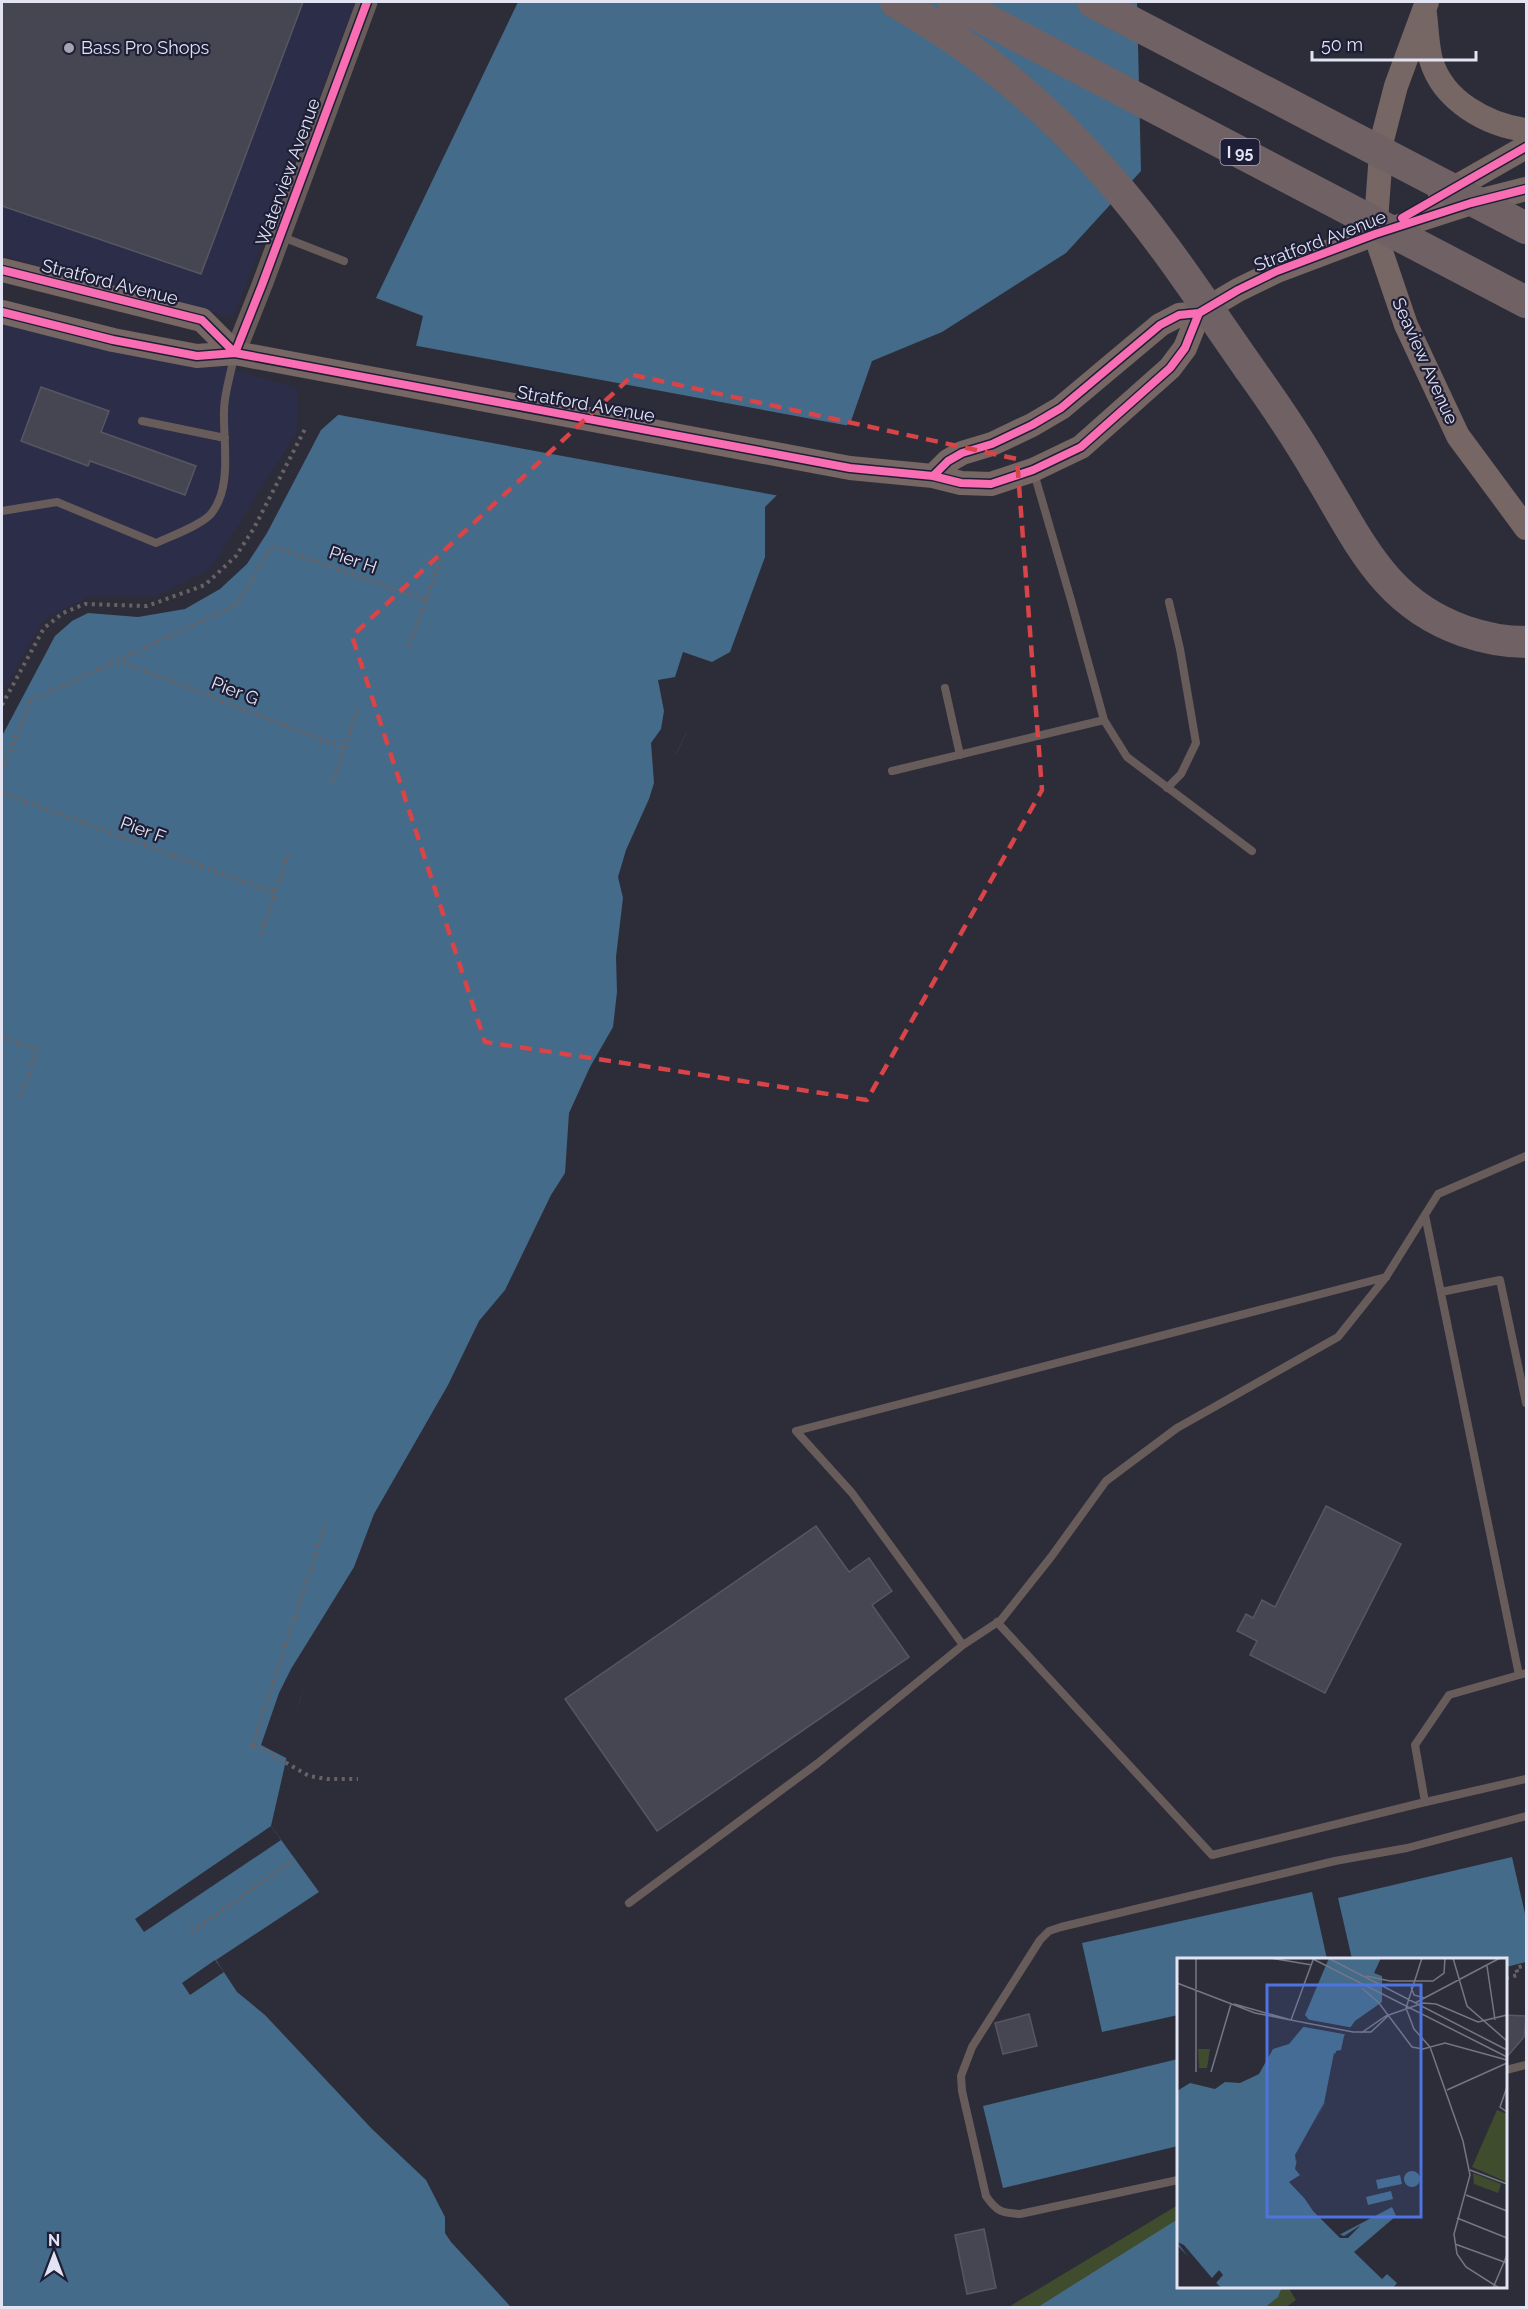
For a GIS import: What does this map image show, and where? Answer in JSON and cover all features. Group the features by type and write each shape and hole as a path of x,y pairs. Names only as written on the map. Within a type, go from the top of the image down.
{"highway":[{"path":"896,2 957,40 1013,83 1089,156 1151,232 1249,368 1300,442 1363,548 1395,590 1424,612 1455,628 1490,639 1527,642"},
{"name":"I 95","path":"952,2 1527,302"},
{"path":"1093,2 1527,228"}],"main road":[{"path":"1426,5 1431,60 1441,80 1460,102 1481,117 1510,128 1527,130"},
{"name":"Seaview Avenue","path":"1426,5 1396,86 1382,140 1375,234 1406,325 1458,436 1527,528"},
{"path":"1375,234 1527,147"},
{"name":"Stratford Avenue","path":"933,476 948,461 962,453 992,444 1061,408 1160,325 1179,315 1199,313 1277,271 1375,234 1471,202 1527,189"},
{"name":"Stratford Avenue","path":"2,270 202,320 235,353"},
{"name":"Stratford Avenue","path":"2,312 113,340 197,356 235,353 850,468 933,476 961,483 991,484 1033,470 1081,447 1170,368 1185,348 1199,313"}],"street":[{"name":"Waterview Avenue","path":"235,353 367,2"}],"lane":[{"path":"280,236 344,261"},
{"path":"2,511 57,502 156,543 210,515 223,489 224,409 235,353"},
{"path":"142,421 225,438"},
{"path":"1033,470 1104,720 1127,757 1252,850"},
{"path":"1167,788 1181,774 1197,743 1169,602"},
{"path":"945,688 960,754"},
{"path":"892,771 1104,720"},
{"path":"628,1903 818,1763 963,1645 997,1622 1051,1557 1106,1481 1177,1428 1338,1337 1386,1277 1438,1194 1527,1156"},
{"path":"1425,1215 1522,1674 1449,1695 1415,1745 1425,1802"},
{"path":"963,1645 852,1493 796,1431 1386,1277"},
{"path":"1441,1292 1500,1280 1527,1403"},
{"path":"997,1622 1212,1855 1527,1779"},
{"path":"1177,2180 1020,2214 1007,2213 994,2208 986,2196 962,2091 961,2076 972,2046 1040,1940 1049,1931 1061,1926 1335,1861 1407,1848 1527,1816"},
{"path":"1507,2070 1527,2065"}],"path":[{"path":"2,705 44,628 63,613 85,604 147,606 205,585 237,556 305,429"},
{"path":"409,646 442,555"},
{"path":"2,773 30,701 116,660"},
{"path":"332,784 358,708"},
{"path":"261,934 290,849"},
{"path":"2,1037 37,1050 21,1096"},
{"path":"326,1522 252,1745 309,1776 327,1779 358,1779"},
{"path":"191,1932 295,1859"},
{"path":"1507,1978 1518,1975 1516,1968 1527,1965"}],"highlighted area":[{"path":"633,375 1017,459 1042,790 867,1100 485,1042 352,636"}],"shaded area":[{"path":"2,2 356,2 233,318 2,255"},
{"path":"518,2 1137,2 1141,171 1066,253 942,332 872,361 851,421 765,507 765,557 730,652 712,662 683,652 675,677 687,732 676,754 626,902 625,1011 582,1106 566,1159 570,1176 482,1356 301,1695 271,1826 319,1892 216,1960 237,1992 265,2015 372,2129 393,2126 460,2224 544,2307 2,2308 2,736 55,636 72,621 88,613 138,617 185,609 220,589 247,564 267,533 321,430 416,346 423,316 376,298"},
{"path":"2,304 297,388 298,430 211,568 155,596 90,596 43,620 2,694"},
{"path":"1512,1857 1526,1918 1526,1962 1507,1967 1507,1958 1352,1958 1338,1898"},
{"path":"1312,1892 1327,1958 1177,1958 1177,2015 1102,2032 1082,1943"},
{"path":"1177,2059 1177,2146 1003,2188 983,2106"},
{"path":"1177,2220 1177,2288 1282,2288 1278,2297 1264,2308 1038,2307"}],"green space":[{"path":"1177,2206 1177,2239 1069,2307 1007,2308"},
{"path":"1257,2288 1289,2288 1296,2300 1286,2307 1224,2308"}],"pier":[{"path":"412,345 850,426 780,496 334,414"},
{"path":"678,678 685,702 696,721 687,732 676,754 677,763 629,903 628,1011 615,1054 585,1107 570,1159 573,1177 484,1357 318,1669 301,1695 288,1759 261,1745 279,1693 291,1669 354,1567 374,1514 448,1385 479,1321 505,1290 551,1195 565,1173 569,1113 590,1067 613,1027 617,992 616,957 623,898 618,877 626,850 654,783 651,743 661,729 664,711 658,680"},
{"path":"271,1826 281,1840 144,1932 135,1919"},
{"path":"215,1960 224,1972 190,1995 182,1983"},
{"path":"393,2123 462,2195 463,2223 547,2308 511,2307 451,2242 445,2233 445,2217 426,2180 372,2129 377,2125"}],"building":[{"path":"2,2 303,2 201,274 2,206"},
{"path":"41,387 109,411 101,432 196,466 185,495 90,461 88,466 21,441"},
{"path":"1326,1506 1401,1544 1325,1693 1250,1655 1257,1641 1237,1631 1246,1614 1253,1618 1262,1600 1275,1607"},
{"path":"816,1526 849,1572 869,1558 892,1591 872,1605 909,1657 657,1831 565,1699"},
{"path":"1029,2014 1037,2046 1003,2054 995,2023"},
{"path":"1507,2015 1526,2016 1524,2037 1507,2057"},
{"path":"984,2229 996,2288 967,2294 955,2235"}],"cycle path":[{"path":"235,353 367,2"},
{"path":"1402,218 1526,147"},
{"path":"933,476 948,461 962,453 992,444 1061,408 1160,325 1179,315 1199,313 1277,271 1375,234 1471,203 1526,189"},
{"path":"2,270 202,320 235,353"},
{"path":"2,312 113,340 197,356 235,353 850,468 933,476 961,483 991,484 1033,470 1081,447 1170,368 1185,348 1199,313"}],"place":[{"name":"Bass Pro Shops","path":"69,48"}]}
